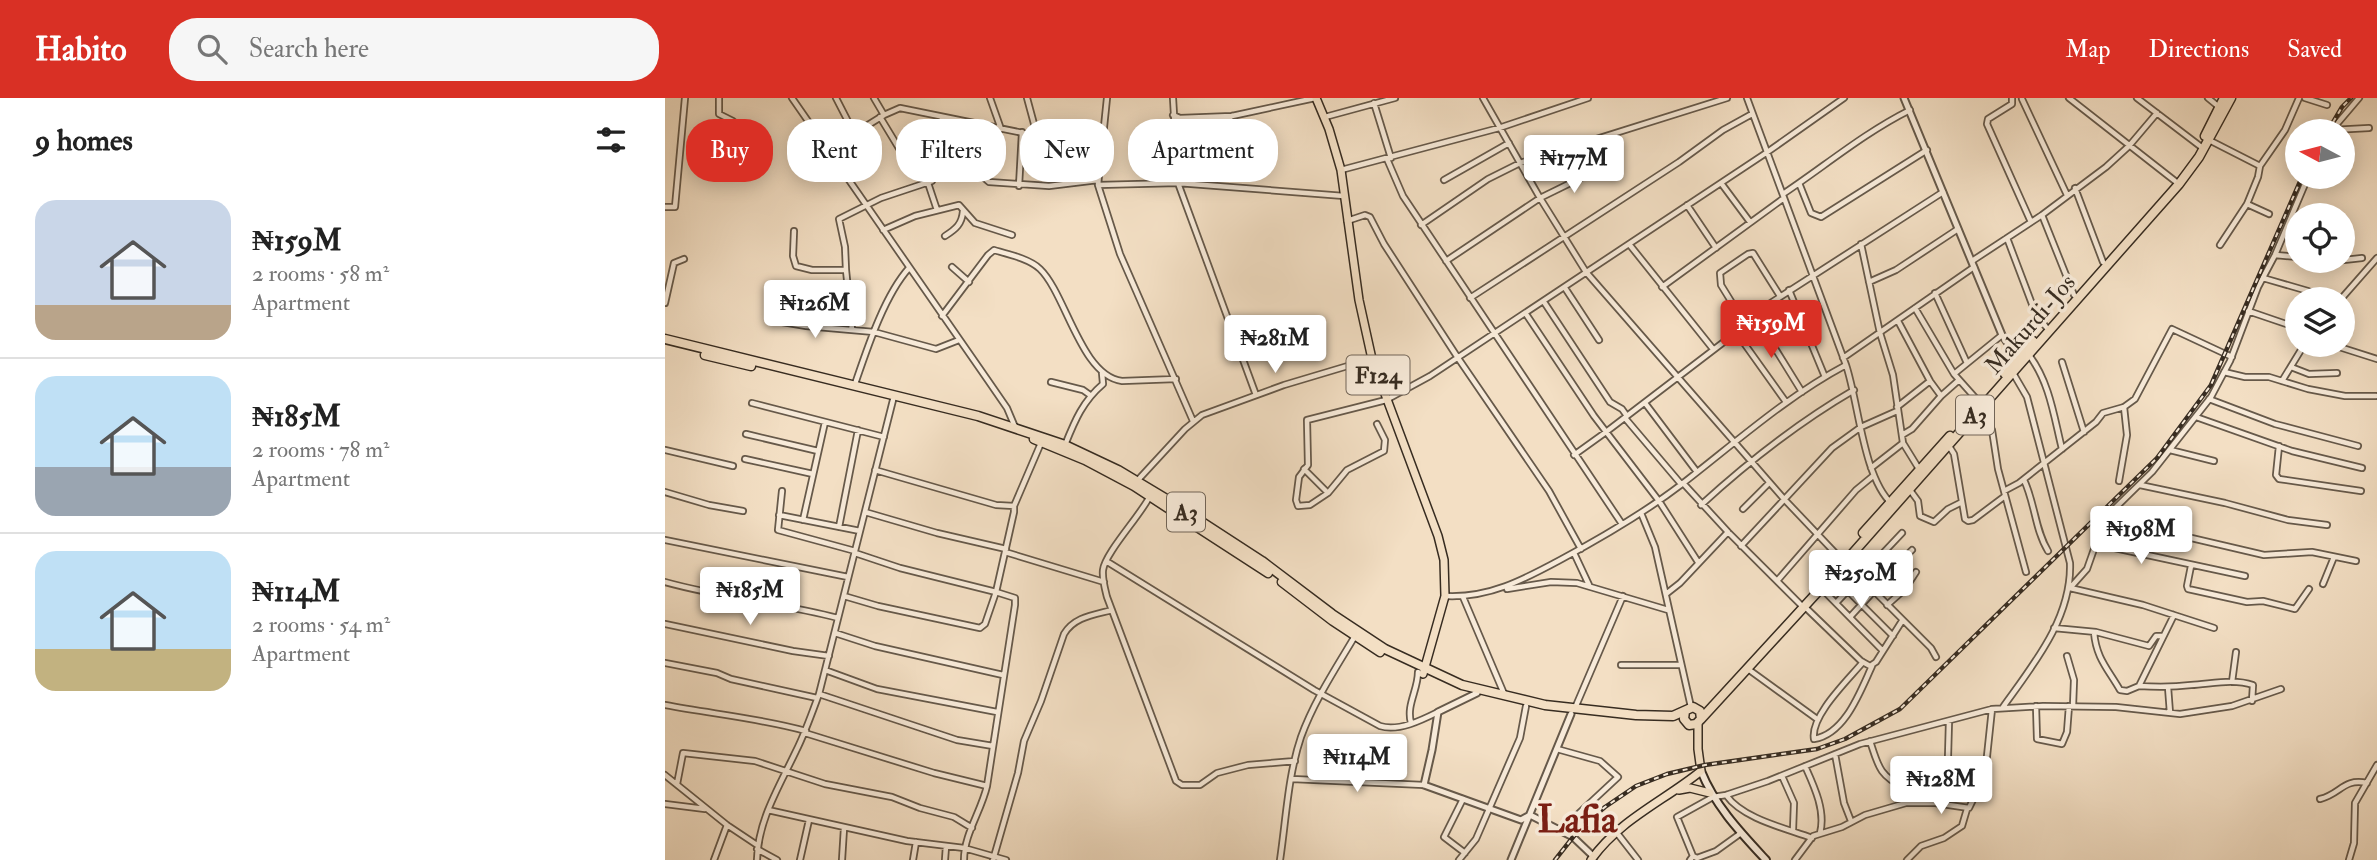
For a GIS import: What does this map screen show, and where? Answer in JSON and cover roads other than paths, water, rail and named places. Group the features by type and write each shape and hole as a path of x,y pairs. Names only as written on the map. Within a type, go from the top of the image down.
{"highway":[{"name":"Makurdi-Jos","path":"1892,504 1909,489 1980,405 2013,372 2046,327 2175,181 2200,146 2224,98"},
{"name":"Makurdi-Jos","path":"1694,722 1748,668 1892,504 1919,469 2179,184 2209,140 2231,98"},
{"name":"A3","path":"665,339 1000,428 1085,460 1135,484 1265,570 1355,636 1421,672 1477,693 1526,706 1647,721 1694,722"},
{"name":"A3","path":"665,345 854,385 1016,427 1065,445 1262,561 1355,629 1421,672 1505,697 1573,711 1673,716 1690,708"},
{"name":"Makurdi-Jos","path":"1690,708 1713,700 1720,694 1821,588 1843,561"},
{"path":"1690,708 1700,711 1694,722 1683,717 1690,708"}],"main road":[{"name":"F124","path":"1315,98 1341,170 1359,300 1372,359 1438,536 1444,560 1445,596 1421,672"},
{"path":"1694,722 1701,771 1711,795 1741,834 1766,860"},
{"path":"1593,858 1646,807 1678,790 1701,771"},
{"path":"1678,790 1690,788 1711,795"}],"street":[{"path":"665,207 675,207 685,98"},
{"path":"719,98 719,114 729,119"},
{"path":"792,98 807,119"},
{"path":"836,98 847,119"},
{"path":"874,98 896,142"},
{"path":"990,98 998,119"},
{"path":"1027,98 1033,119"},
{"path":"1105,119 1107,98"},
{"path":"1173,98 1174,119"},
{"path":"1174,115 1180,118 1232,116 1315,98"},
{"path":"1324,118 1395,98"},
{"path":"1483,98 1586,272 1769,483 1936,657"},
{"path":"1341,170 1499,128 1588,98"},
{"path":"1421,225 1488,179 1520,163 1727,98"},
{"path":"1747,98 1846,365 1873,476 1880,491 1892,504"},
{"path":"1377,424 1385,440 1384,451 1347,470 1328,493 1310,505 1298,506 1296,500 1299,477 1308,466 1307,420 1386,400 1410,388 1544,302 1844,98"},
{"path":"1904,98 2002,335 2023,358 2036,365 2047,389 2062,449"},
{"path":"2069,98 2175,181"},
{"path":"2137,98 2200,146"},
{"path":"2208,98 2220,108"},
{"path":"2220,245 2247,204 2259,177 2260,166 2285,130 2298,98"},
{"path":"2305,98 2327,105"},
{"path":"2341,119 2359,98"},
{"path":"2031,222 1987,124 1988,120 2011,105 2012,99 2024,99 2067,194"},
{"path":"1374,103 1403,196 1622,524"},
{"path":"877,119 900,108 952,119"},
{"path":"1662,288 1852,143 1910,110"},
{"path":"1843,358 1898,321 2106,167 2129,146 2157,113"},
{"path":"1470,298 1679,162 1723,130 1752,114"},
{"path":"1228,119 1232,116"},
{"path":"852,329 845,247 838,220 905,188 928,183 935,177 939,166 942,117"},
{"path":"2355,129 2369,128"},
{"path":"2209,140 2260,166"},
{"path":"1444,180 1509,143"},
{"path":"1799,183 1811,213 1821,217 1927,150"},
{"path":"1019,186 1020,168"},
{"path":"1445,261 1540,198 1597,170"},
{"path":"850,182 1007,408 1016,427"},
{"path":"989,182 1019,186 1098,182 1178,183 1345,196"},
{"path":"1098,182 1120,254 1193,421"},
{"path":"928,183 937,210"},
{"path":"1178,183 1256,395"},
{"path":"1721,183 1750,222"},
{"path":"2075,188 2103,262"},
{"path":"2002,708 2031,669 2054,628 2070,588 2087,569 2105,518 2152,472 2209,400 2232,357 2248,311 2303,189"},
{"path":"1574,455 1780,296 1944,191"},
{"path":"2247,204 2269,214"},
{"path":"883,230 915,216 959,205 975,223 1012,235"},
{"path":"1687,205 1716,248"},
{"path":"945,236 958,227 963,211"},
{"path":"1347,221 1366,215 1370,217 1384,244 1458,358 1549,491 1581,549"},
{"path":"2042,215 2074,295"},
{"path":"1869,282 1896,270 1959,229"},
{"path":"794,231 793,256 796,266 803,270 846,270"},
{"path":"2007,238 2035,312 2046,327"},
{"path":"1629,244 1713,349"},
{"path":"1861,244 1880,333 1893,375 1903,443 1919,469"},
{"path":"942,316 994,250 1037,266 1048,279 1069,322 1102,372 1114,380"},
{"path":"1745,324 1721,285 1720,273 1753,253 1780,296"},
{"path":"2275,255 2285,256"},
{"path":"2355,259 2362,258"},
{"path":"2352,287 2377,258"},
{"path":"665,303 674,263 684,259"},
{"path":"952,267 969,282"},
{"path":"854,385 874,332 901,278 909,268"},
{"path":"2263,278 2294,287"},
{"path":"1565,287 1599,340"},
{"path":"1789,290 1825,377"},
{"path":"1935,293 1967,363"},
{"path":"1544,302 1609,402 1622,409 1682,484 1803,606 1863,662 1872,666"},
{"path":"1915,308 1954,374 1980,405 1992,430 1998,469 2026,572"},
{"path":"2248,311 2285,324"},
{"path":"1526,314 1607,432 1659,501 1698,562"},
{"path":"1755,316 1802,392"},
{"path":"782,321 806,326 874,332 936,349 959,340"},
{"path":"1898,321 1941,396"},
{"path":"1948,446 1954,454 1965,519 1968,522 1992,508 2005,493 2084,432 2103,413 2124,407 2135,399 2172,329 2232,357"},
{"path":"1736,332 1786,402"},
{"path":"1954,374 2002,335"},
{"path":"2355,352 2377,359"},
{"path":"2282,381 2297,357"},
{"path":"1135,484 1193,421 1211,411 1372,359"},
{"path":"2062,362 2084,432"},
{"path":"1500,590 1581,549 1641,513 1786,402 1846,365"},
{"path":"2291,367 2309,374 2337,373"},
{"path":"1102,372 1103,384"},
{"path":"2013,372 2027,397 2070,563 2070,588"},
{"path":"2224,372 2236,376 2269,377 2345,397 2376,396"},
{"path":"1065,445 1082,406 1103,384 1114,380 1137,382 1176,379"},
{"path":"1902,435 1912,429 1959,380"},
{"path":"1741,545 1825,454 1861,427 1897,409 1930,381"},
{"path":"1051,382 1083,390 1090,395"},
{"path":"1701,505 1751,461 1829,404 1854,390"},
{"path":"757,860 757,847 768,810 805,732 818,696 893,400"},
{"path":"2209,400 2275,424 2358,446"},
{"path":"752,403 884,437"},
{"path":"1644,403 1697,472"},
{"path":"2119,481 2127,435 2124,407"},
{"path":"2196,417 2279,446 2362,468"},
{"path":"803,520 825,422"},
{"path":"839,527 858,430"},
{"path":"746,434 818,451"},
{"path":"844,596 980,628 985,624 996,592 1014,506 1042,442"},
{"path":"1871,468 1903,443"},
{"path":"2279,446 2276,475 2279,480 2361,491"},
{"path":"665,450 733,466"},
{"path":"2170,450 2214,461"},
{"path":"745,459 813,474"},
{"path":"1304,469 1328,493"},
{"path":"875,470 996,505 1014,506"},
{"path":"1777,581 1856,490 1873,476"},
{"path":"2023,480 2031,496 2041,538 2048,551"},
{"path":"1742,509 1769,483"},
{"path":"2139,484 2288,520 2327,525"},
{"path":"1909,489 1918,501 1919,514 1931,521 1936,521 1948,509 1962,502"},
{"path":"782,491 777,528 780,531 855,552 899,568 1012,596 1016,600 987,786 983,804 964,848 964,860"},
{"path":"665,492 709,505 743,511"},
{"path":"1150,496 1106,561 1104,582 1176,781 1182,785 1200,785 1217,773 1248,765 1295,761"},
{"path":"865,512 1006,550 1104,582"},
{"path":"1641,513 1655,547 1690,708"},
{"path":"779,515 860,531"},
{"path":"2105,518 2264,555 2312,552 2356,561"},
{"path":"1665,594 1680,583 1728,532"},
{"path":"1836,603 1902,533"},
{"path":"665,540 848,577"},
{"path":"2096,544 2245,576"},
{"path":"1850,617 1912,550"},
{"path":"1574,552 1590,586"},
{"path":"2323,584 2334,557"},
{"path":"1106,561 1383,728 1390,729 1411,723 1477,693"},
{"path":"2191,566 2188,589 2246,602 2263,601 2295,609 2309,589"},
{"path":"1887,605 1905,589 1916,572"},
{"path":"665,582 705,593 794,607 838,618"},
{"path":"1445,596 1463,597 1551,582 1590,586 1669,611"},
{"path":"1821,588 1884,651"},
{"path":"2070,588 2143,605 2214,628"},
{"path":"1848,591 1893,635"},
{"path":"1511,860 1623,596"},
{"path":"1463,597 1505,697"},
{"path":"994,858 1018,774 1024,741 1064,634 1075,621 1112,610"},
{"path":"2139,686 2173,615"},
{"path":"1863,662 1817,719 1814,740 1833,731 1842,722 1872,666 1902,621"},
{"path":"665,624 829,656"},
{"path":"2054,628 2094,632 2149,646 2156,636 2163,636"},
{"path":"2094,632 2097,651 2109,676 2120,690 2127,691 2139,686 2168,687 2232,682 2253,684 2252,701"},
{"path":"835,633 875,646 1003,674"},
{"path":"1280,860 1301,736 1321,693 1355,636"},
{"path":"2232,682 2236,652"},
{"path":"2036,706 2037,739 2062,744 2067,732 2074,680 2067,656"},
{"path":"665,663 818,696 957,740 993,746"},
{"path":"1621,665 1681,665"},
{"path":"1748,668 1817,719"},
{"path":"825,670 887,691 998,712"},
{"path":"1411,723 1410,704 1421,672"},
{"path":"2168,687 2170,713"},
{"path":"1741,834 1716,851 1691,858 1677,817 1711,795 1726,795 1783,776 1870,741 1992,709 2071,706 2116,707 2170,713 2198,712 2252,701 2281,689"},
{"path":"665,705 742,717 805,732 933,773 987,786"},
{"path":"1459,860 1476,838 1520,738 1526,706"},
{"path":"1907,860 1928,842 1944,838 1962,826 1966,819 1967,809 1972,805 1984,778 1992,709"},
{"path":"1424,785 1433,750 1438,712"},
{"path":"1935,803 1936,782 1948,757 1949,721"},
{"path":"1870,741 1881,774 1903,787 1909,803"},
{"path":"1557,749 1600,761 1618,777 1560,831"},
{"path":"677,785 683,753 755,761 825,784 892,797 954,817 972,828"},
{"path":"1835,754 1843,803 1851,821"},
{"path":"2349,860 2354,843 2354,808 2377,765"},
{"path":"1805,766 1817,793 1822,820 1821,833"},
{"path":"665,775 705,809 777,860"},
{"path":"1783,776 1794,803 1793,831"},
{"path":"1292,779 1424,785 1521,820 1530,816"},
{"path":"2320,799 2351,782 2367,783"},
{"path":"1726,795 1748,813 1812,838"},
{"path":"1463,799 1444,837 1465,853"},
{"path":"1795,860 1812,838 1821,833 1909,803 1935,803 1967,809"},
{"path":"665,805 705,809"},
{"path":"768,810 916,842 964,848 1006,860"},
{"path":"1530,816 1573,837 1593,858"},
{"path":"800,860 809,820"},
{"path":"714,860 727,825"},
{"path":"842,860 844,828"},
{"path":"1617,833 1638,860"},
{"path":"913,860 916,842"},
{"path":"945,860 946,846"},
{"path":"1915,851 1917,860"}],"railway":[{"path":"2335,119 2351,98"},
{"path":"1555,860 1581,827 1636,786 1667,774 1705,765 1817,749 1845,739 1900,709 2157,458 2211,385 2297,189"}],"district":[{"name":"Lafia","path":"1577,819"}]}
